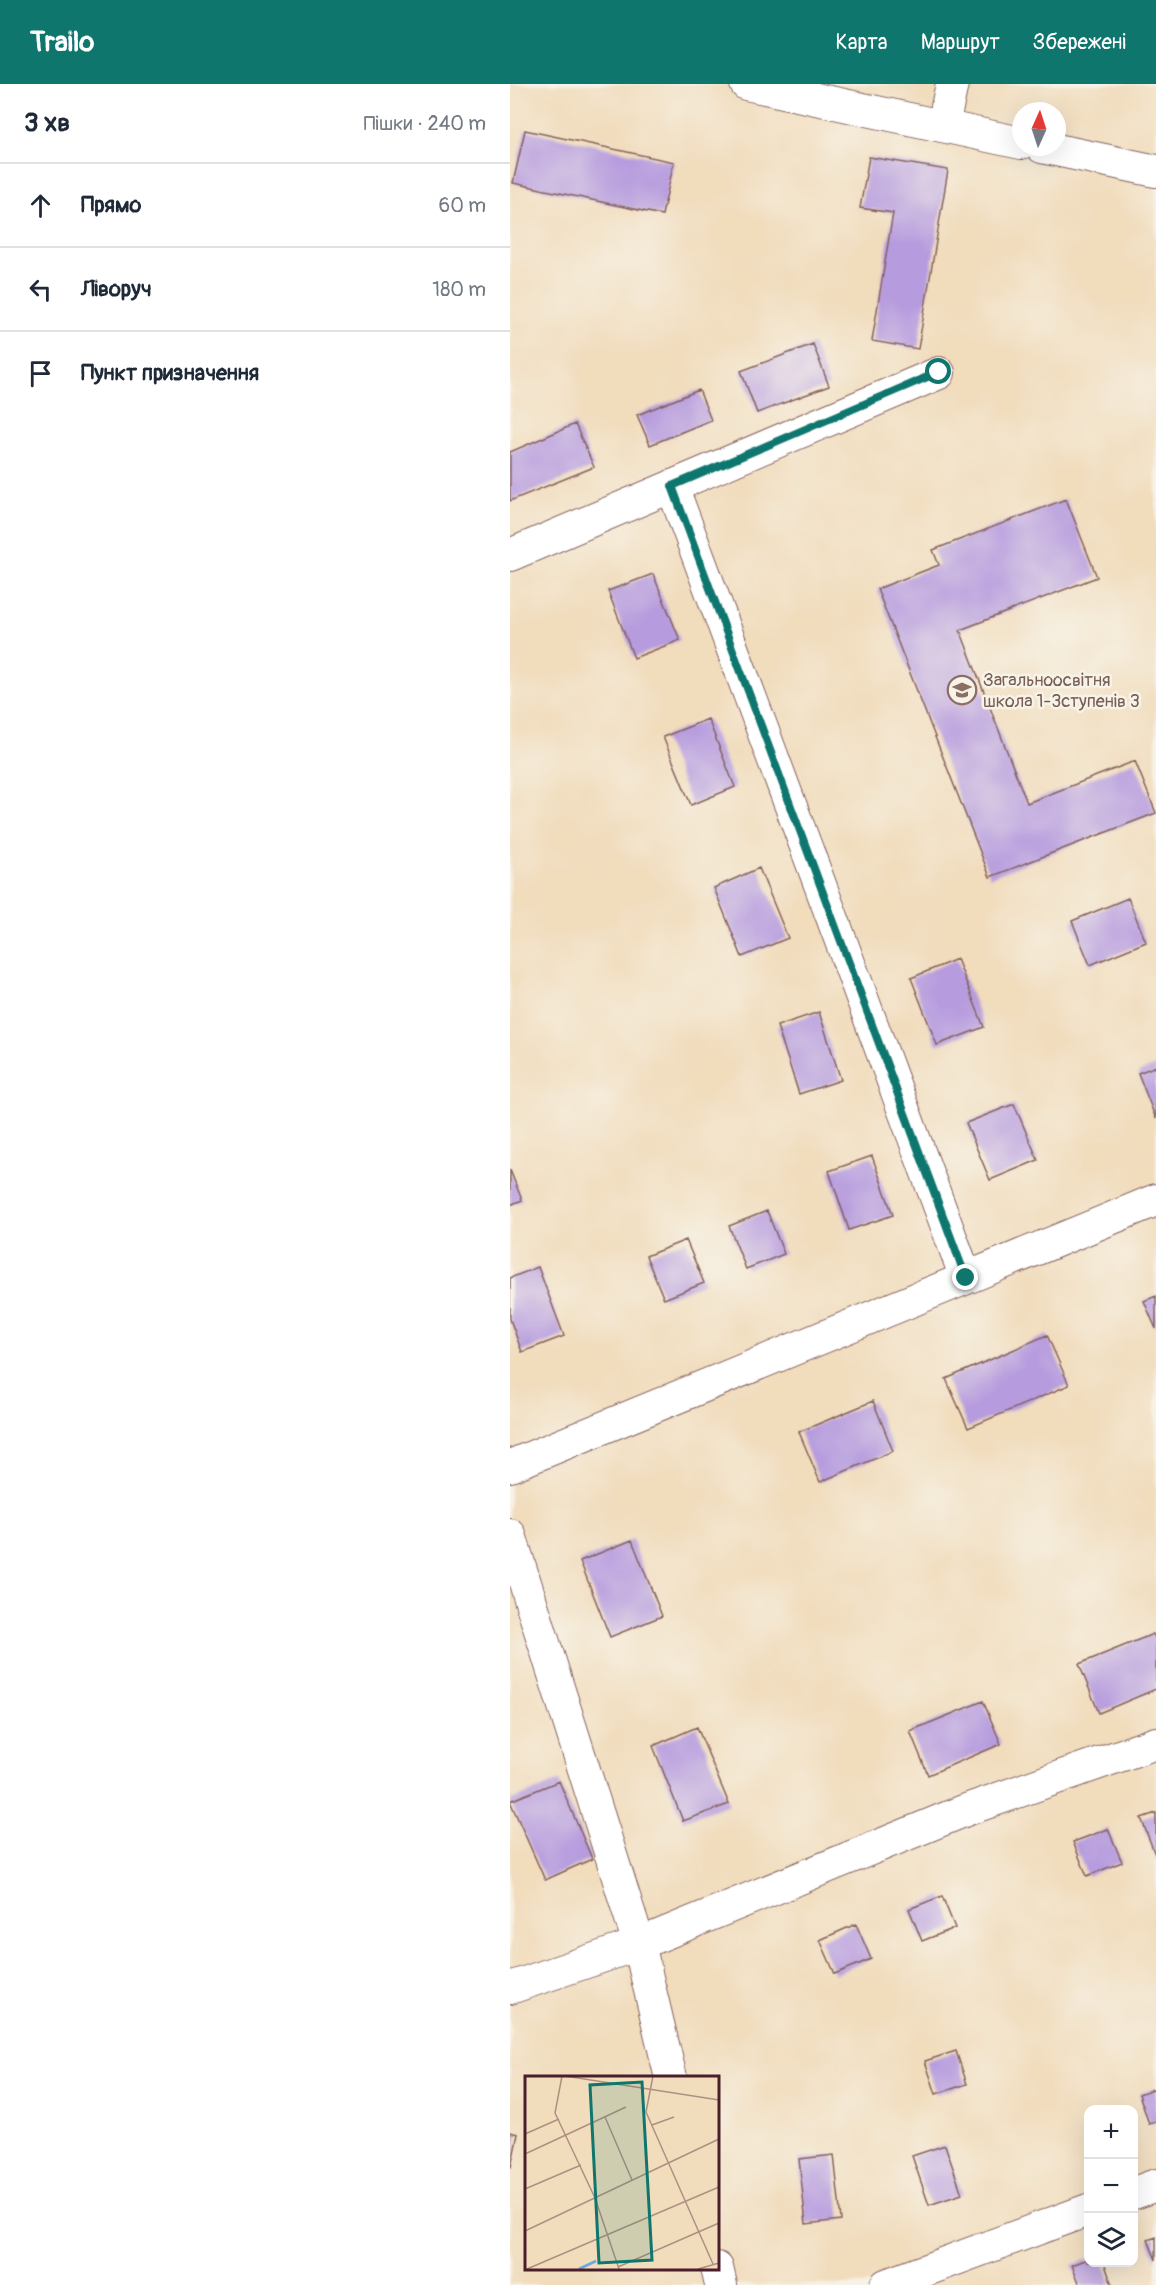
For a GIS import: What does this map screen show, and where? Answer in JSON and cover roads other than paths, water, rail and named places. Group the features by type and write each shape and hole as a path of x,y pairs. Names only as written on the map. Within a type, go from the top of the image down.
{"street":[{"path":"746,84 1012,140"},
{"path":"943,126 952,84"},
{"path":"1066,152 1156,171"},
{"path":"510,555 939,372"},
{"path":"672,486 966,1278"},
{"path":"510,1466 1156,1200"},
{"path":"510,1534 639,1944 671,2076"},
{"path":"510,1988 639,1944 966,1810 1156,1743"},
{"path":"1138,2192 1156,2185"},
{"path":"886,2285 1084,2212"},
{"path":"717,2270 721,2285"}],"place":[{"name":"Загальноосвiтня школа 1-3ступенiв 3","path":"962,690"}]}
